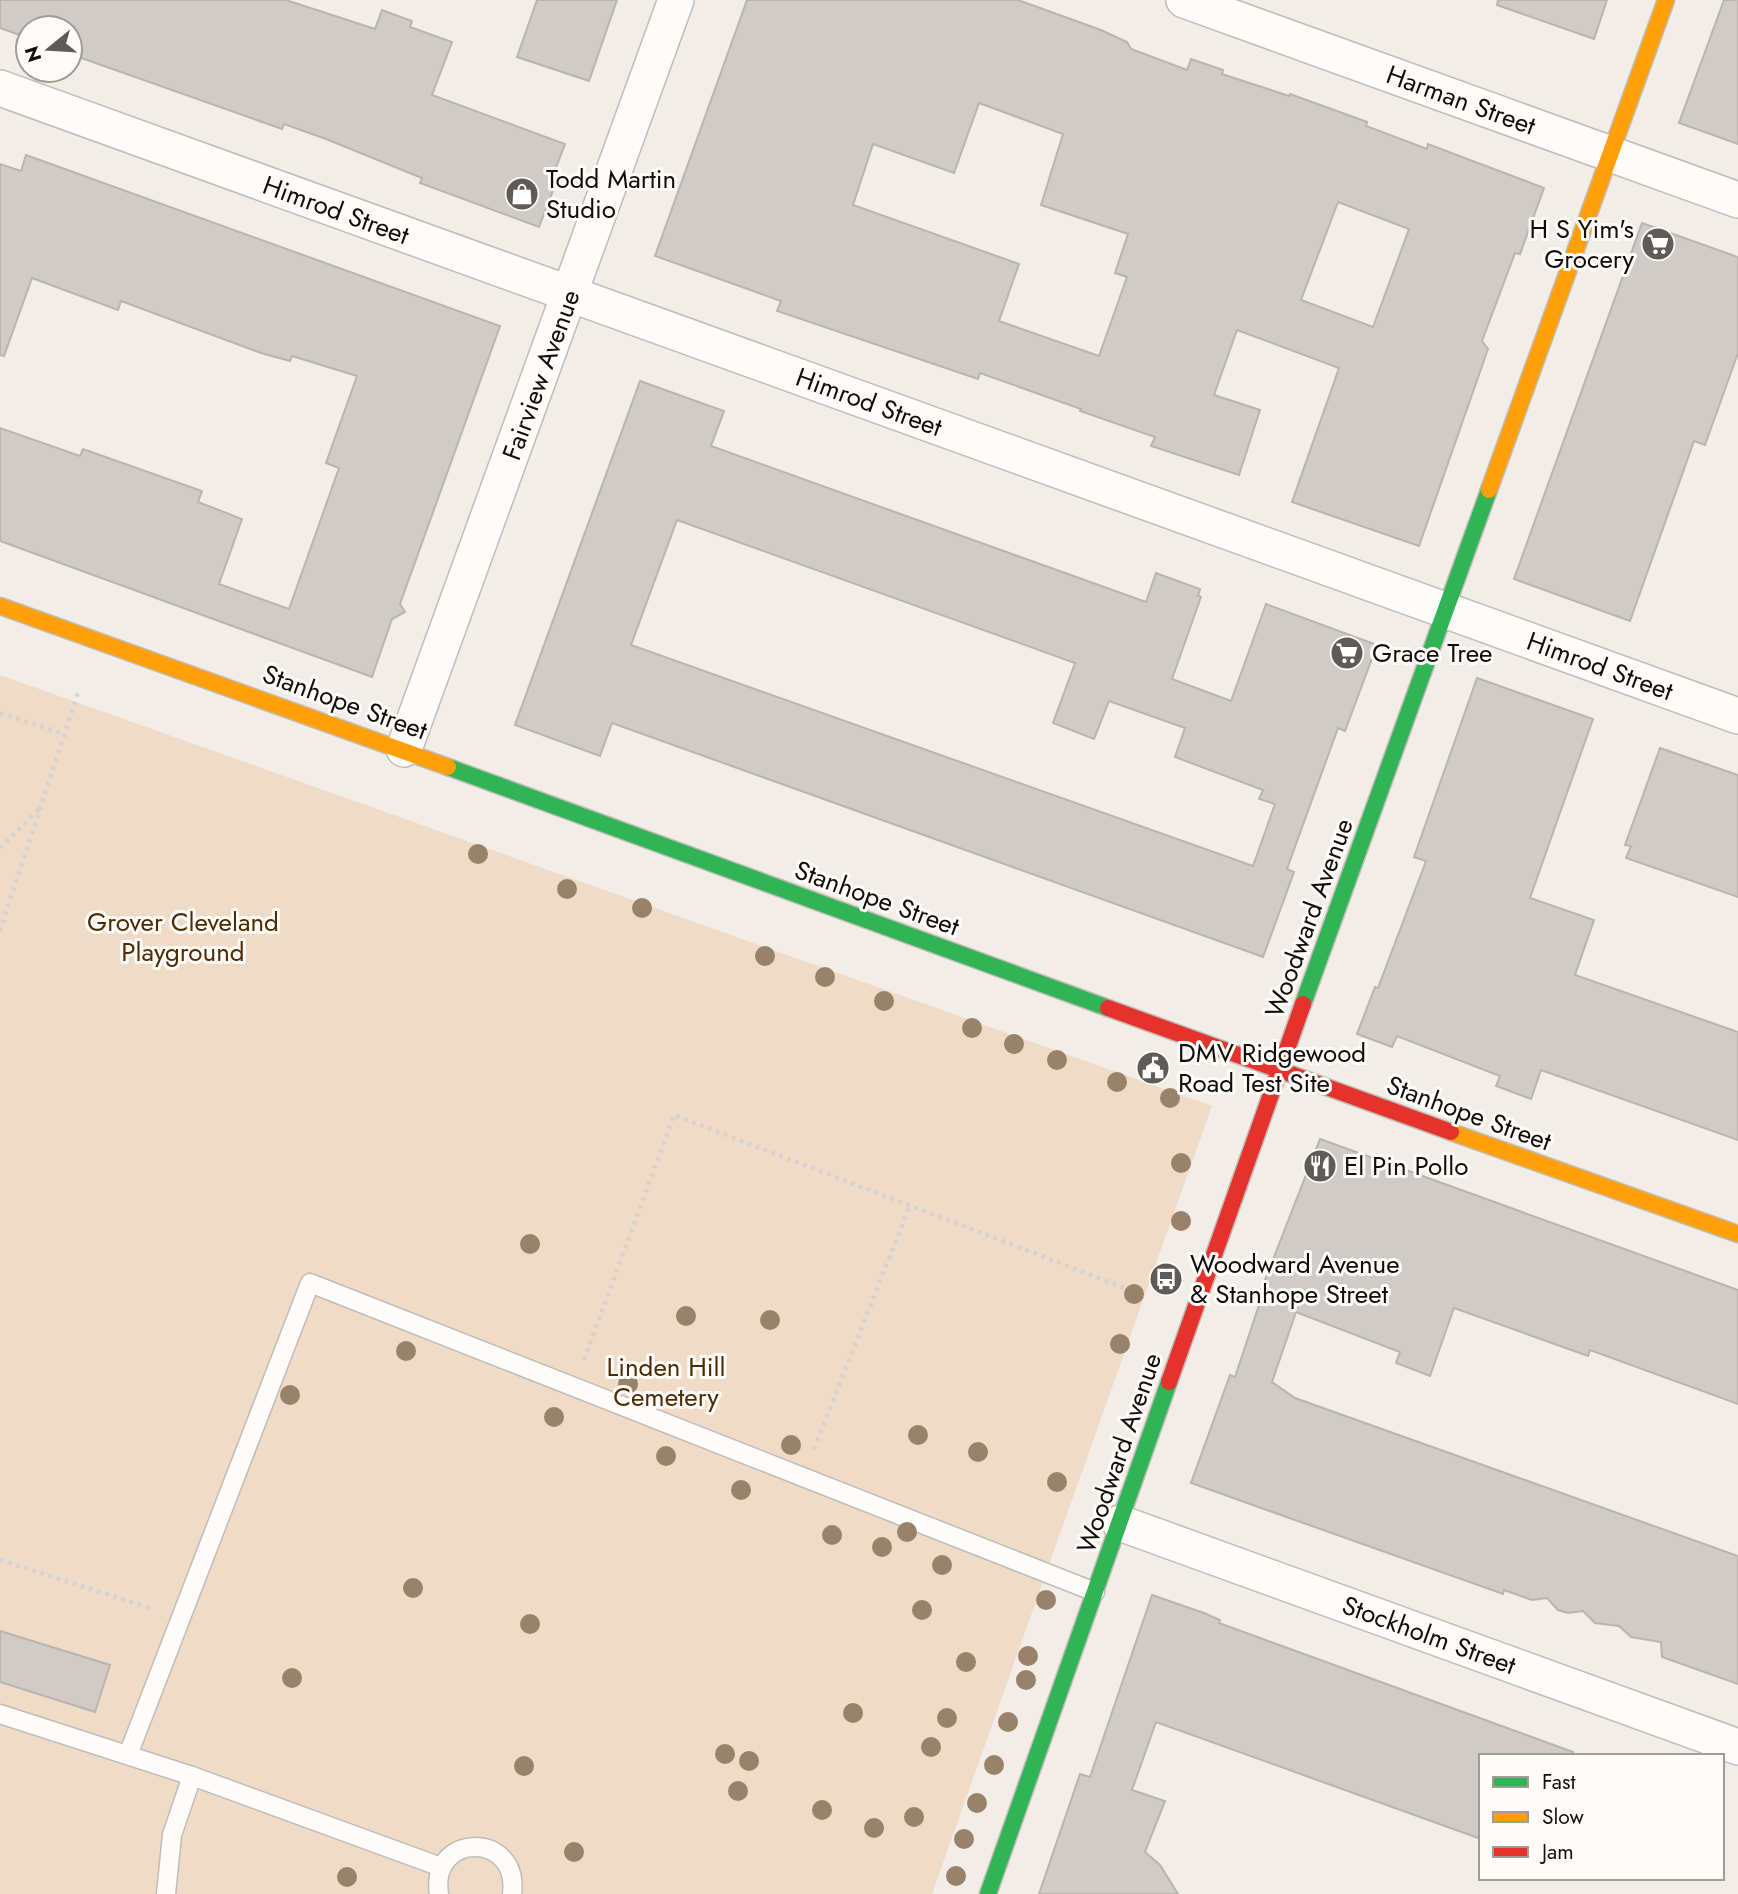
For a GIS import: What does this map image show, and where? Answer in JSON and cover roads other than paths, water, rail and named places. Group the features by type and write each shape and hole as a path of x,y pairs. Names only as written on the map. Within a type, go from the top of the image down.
{"street":[{"name":"Fairview Avenue","path":"404,749 676,0"},
{"name":"Harman Street","path":"1184,0 1738,200"},
{"name":"Woodward Avenue","path":"988,1894 1665,0"},
{"name":"Himrod Street","path":"0,88 1738,716"},
{"name":"Stanhope Street","path":"0,606 404,749 1281,1071 1738,1234"},
{"name":"Stockholm Street","path":"1120,1523 1738,1747"}],"lane":[{"path":"128,1755 310,1283 1095,1592"},
{"path":"0,1714 192,1776 441,1867"},
{"path":"166,1894 172,1835 192,1776"},
{"path":"439,1894 441,1867 449,1857 460,1850 484,1847 495,1852 510,1870 512,1894"}],"place":[{"name":"Todd Martin Studio","path":"522,194"},
{"name":"H S Yim's Grocery","path":"1658,244"},
{"name":"Grace Tree","path":"1347,653"},
{"name":"DMV Ridgewood Road Test Site","path":"1153,1068"},
{"name":"El Pin Pollo","path":"1320,1166"},
{"name":"Woodward Avenue & Stanhope Street","path":"1166,1279"}],"park label":[{"name":"Grover Cleveland Playground","path":"183,937"},
{"name":"Linden Hill Cemetery","path":"666,1382"}]}
